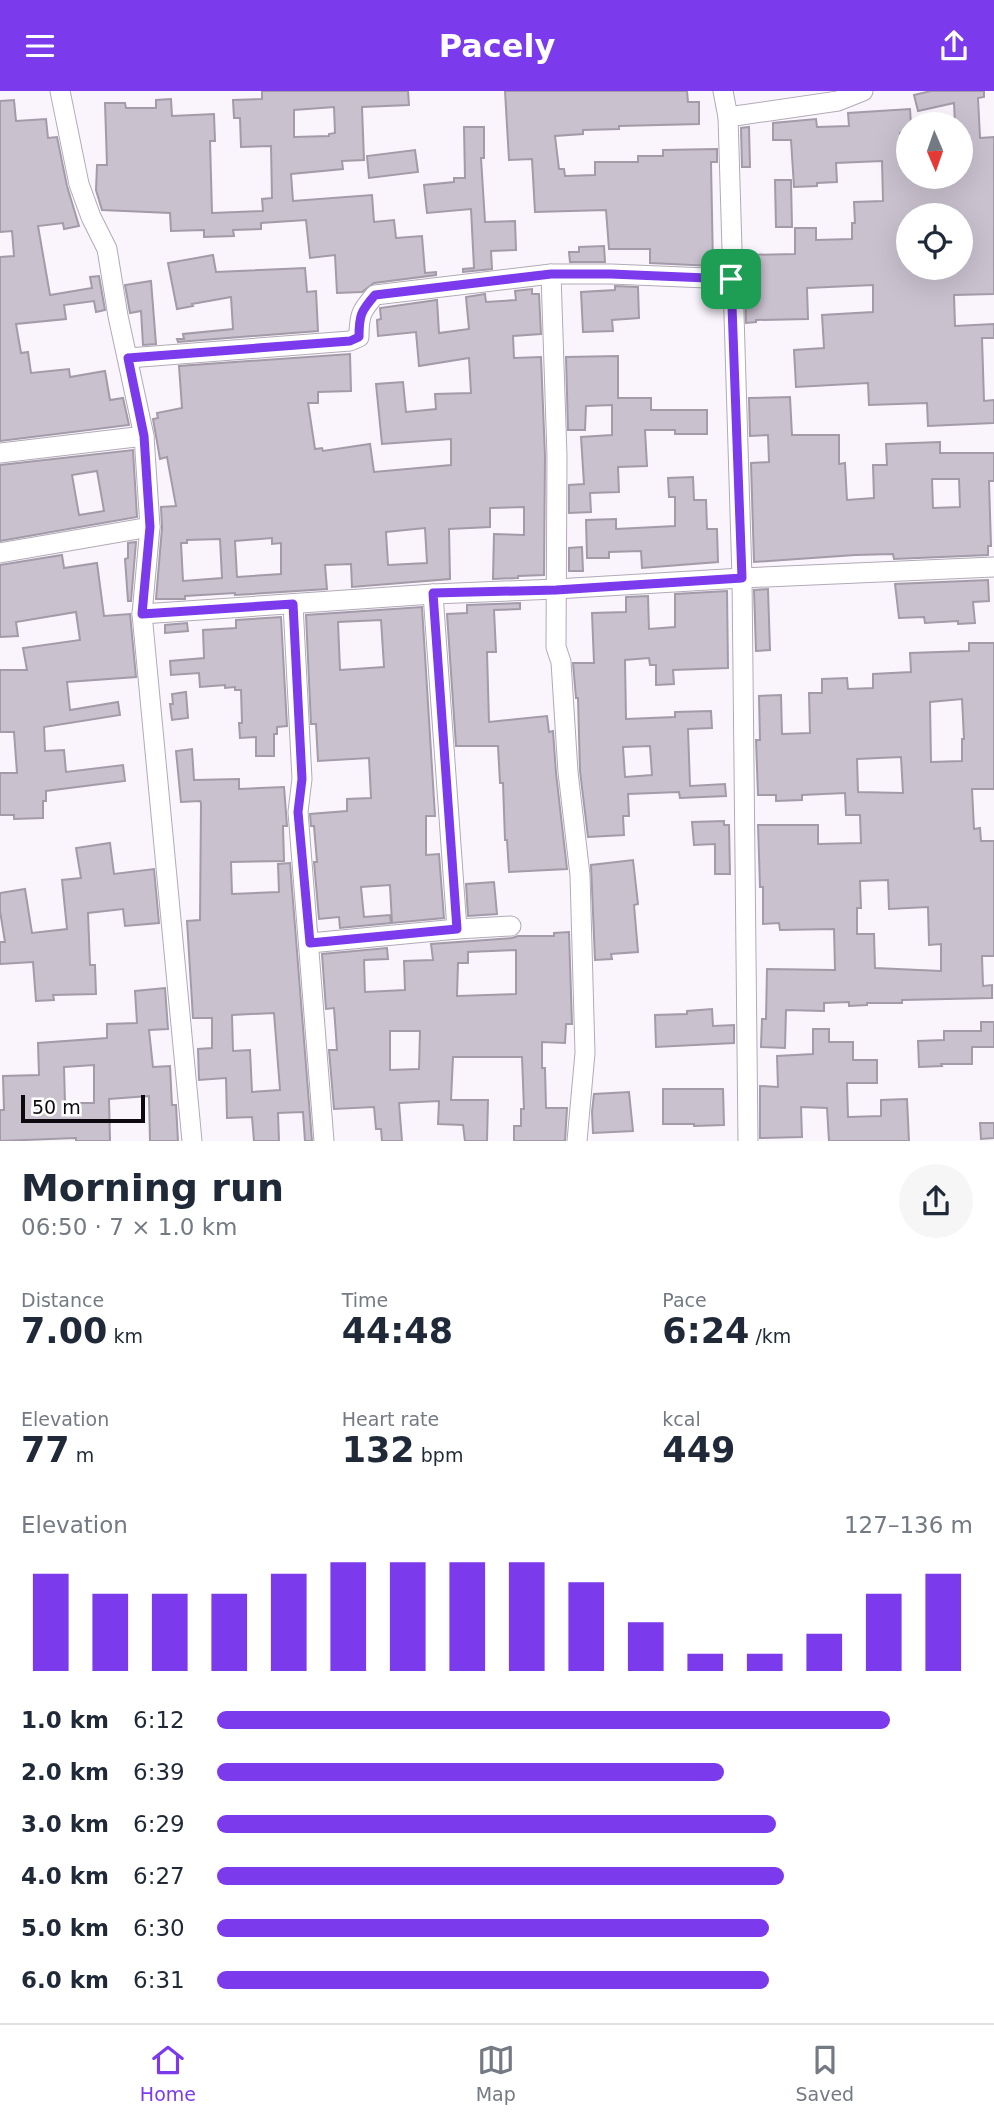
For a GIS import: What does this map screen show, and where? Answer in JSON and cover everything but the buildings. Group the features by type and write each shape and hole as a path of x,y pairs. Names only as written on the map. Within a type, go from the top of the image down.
{"street":[{"path":"723,91 728,117 742,578 748,1141"},
{"path":"728,117 838,101 863,91"},
{"path":"60,95 79,184 107,249 118,316 144,436 150,527 142,614 192,1141"},
{"path":"128,358 350,341 359,337 362,309 375,295 551,274 731,279"},
{"path":"551,274 556,405 556,647 561,662 568,772 580,875 584,1053 577,1141"},
{"path":"0,453 144,436"},
{"path":"0,553 150,527"},
{"path":"142,614 433,593 556,590 742,578 994,567"},
{"path":"433,593 457,929"},
{"path":"293,604 302,779 298,812 324,1141"},
{"path":"310,943 511,926"}],"route":[{"path":"551,274 731,279 742,578 556,590 433,593 457,929 310,943 298,812 302,779 293,604 142,614 150,527 144,436 128,358 350,341 359,337 362,309 375,295 551,274"}]}
